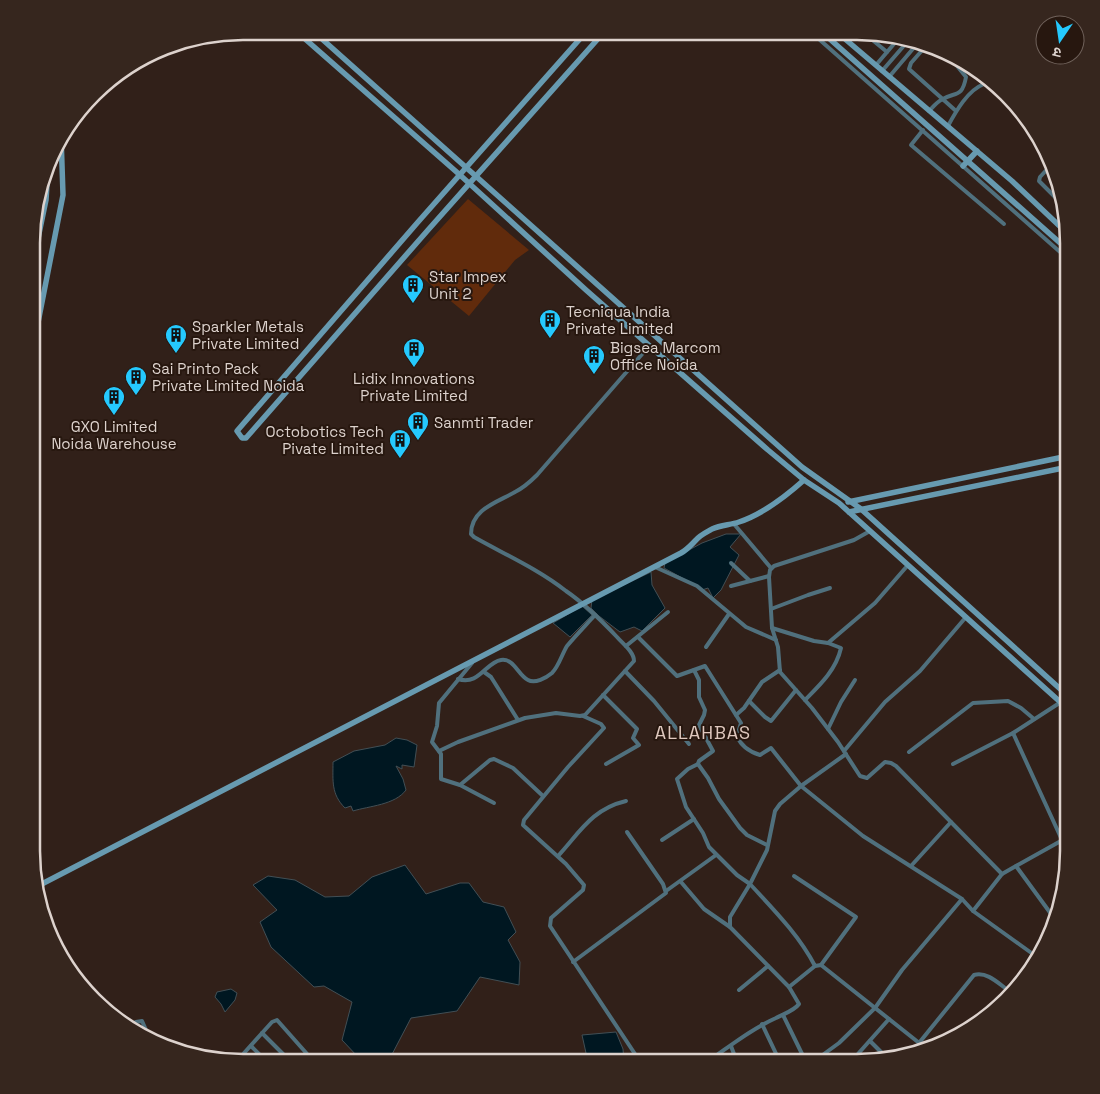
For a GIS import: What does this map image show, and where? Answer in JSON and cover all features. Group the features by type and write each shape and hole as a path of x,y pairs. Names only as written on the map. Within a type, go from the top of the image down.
{"street":[{"path":"306,40 460,175 586,290 762,444 804,480 839,503 1060,702 1013,732 953,764"},
{"path":"322,40 802,467 861,509 1060,689"},
{"path":"579,40 237,431 242,438 246,438 597,40"},
{"path":"820,40 923,130 1060,243"},
{"path":"831,40 1060,252"},
{"path":"846,40 978,151 1059,224"},
{"path":"873,40 887,52"},
{"path":"876,65 894,44"},
{"path":"882,70 904,46"},
{"path":"889,77 913,48"},
{"path":"922,51 911,63 909,69 956,110"},
{"path":"929,111 942,99 961,91 966,75 958,67"},
{"path":"948,126 956,110 978,86 984,84"},
{"path":"923,130 911,144 1004,224"},
{"path":"966,164 978,151"},
{"path":"40,307 62,195 61,152"},
{"path":"1047,170 1038,182 1055,197"},
{"path":"40,226 46,192"},
{"path":"583,716 634,660 626,646 582,603 546,577 474,537 471,534 472,526 478,515 487,506 517,491 537,475 650,345"},
{"path":"839,503 1060,458"},
{"path":"849,512 1060,469"},
{"path":"43,883 654,567 689,548 697,538 709,531 750,518 772,506 804,480"},
{"path":"734,524 772,568"},
{"path":"870,531 854,540 772,568 769,576 772,628 778,650 780,670 828,729 860,776 864,778 869,777 885,762 896,766 1002,874"},
{"path":"732,563 750,581"},
{"path":"828,643 874,603 908,565"},
{"path":"654,567 697,586 751,630 776,640"},
{"path":"731,586 769,576"},
{"path":"771,609 808,594 830,588"},
{"path":"626,646 668,612"},
{"path":"706,647 729,614"},
{"path":"458,679 467,680 484,672 492,664 503,660 512,663 528,680 540,680 553,672 568,646 595,615"},
{"path":"730,926 730,917 750,884 768,845 775,812 780,804 845,752 885,702 920,671 966,617"},
{"path":"772,628 841,648 834,666 824,681 805,700"},
{"path":"638,637 675,675 680,676 704,666 707,667 741,723 737,736 741,743 750,751 760,755 771,748 801,786 863,836 962,900 973,911 1033,954"},
{"path":"476,659 439,703 437,726 432,739 441,756 441,780 460,785 494,803"},
{"path":"626,670 689,744"},
{"path":"694,670 699,680 699,697 704,710 704,715 699,725 713,751 677,779 685,804 703,833 706,843 737,875 750,884 786,924 808,952 815,966"},
{"path":"736,715 749,702 762,682 780,670"},
{"path":"484,672 490,677 518,720"},
{"path":"828,729 841,702 855,680"},
{"path":"749,702 771,721 796,690"},
{"path":"603,694 637,729 633,738 639,745 606,764"},
{"path":"909,752 973,703 1008,701 1021,708 1034,719"},
{"path":"439,751 518,720 556,713 583,716 601,724 604,728 543,796 524,820 523,825 572,870 584,887 550,920 550,926 632,1054"},
{"path":"1013,732 1060,836"},
{"path":"460,785 490,760 494,759 512,768 543,796"},
{"path":"698,764 708,778 718,798 740,828 747,835 768,845"},
{"path":"558,856 597,813 607,807 626,801"},
{"path":"662,840 694,819"},
{"path":"911,866 952,822"},
{"path":"627,832 666,891"},
{"path":"973,911 1002,874 1060,841"},
{"path":"573,962 716,855"},
{"path":"1016,866 1050,913"},
{"path":"788,987 815,966 821,965 856,917 794,876"},
{"path":"681,882 704,910 730,926 788,987 799,1004 783,1015 762,1024 719,1054"},
{"path":"823,1054 875,1008 902,970 962,900"},
{"path":"821,965 919,1043 974,975 981,974 987,976 1006,989"},
{"path":"740,990 768,966"},
{"path":"783,1015 802,1054"},
{"path":"858,1054 889,1019"},
{"path":"135,1023 142,1020 146,1030"},
{"path":"244,1054 272,1022 278,1021 307,1054"},
{"path":"762,1024 776,1054"},
{"path":"262,1033 282,1054"},
{"path":"870,1041 881,1052"},
{"path":"251,1046 259,1054"},
{"path":"731,1046 734,1054"}],"shaded area":[{"path":"468,199 529,250 515,260 469,316 407,265"}],"water":[{"path":"726,534 741,534 730,547 739,555 721,590 713,598 708,588 702,590 664,568 665,563 702,543"},
{"path":"651,572 652,585 665,608 642,631 634,627 620,632 591,608 592,600"},
{"path":"582,606 592,615 570,637 553,623"},
{"path":"396,738 407,740 417,745 414,767 402,765 402,769 396,766 406,790 389,802 353,811 351,806 345,808 340,803 335,792 333,762 354,751 385,745"},
{"path":"405,865 426,894 460,883 469,883 483,902 504,907 516,932 508,940 520,962 519,985 480,977 457,1011 411,1018 392,1054 355,1054 342,1040 352,1002 324,986 314,987 271,947 260,922 277,910 253,885 268,876 295,880 325,897 349,896 372,877"},
{"path":"231,989 237,993 235,1000 225,1012 215,997 217,992"},
{"path":"616,1032 623,1054 586,1054 582,1035"}],"place":[{"name":"Star Impex Unit 2","path":"413,304"},
{"name":"Tecniqua India Private Limited","path":"550,339"},
{"name":"Sparkler Metals Private Limited","path":"176,354"},
{"name":"Lidix Innovations Private Limited","path":"414,368"},
{"name":"Bigsea Marcom Office Noida","path":"594,375"},
{"name":"Sai Printo Pack Private Limited Noida","path":"136,396"},
{"name":"GXO Limited Noida Warehouse","path":"114,416"},
{"name":"Sanmti Trader","path":"418,441"},
{"name":"Octobotics Tech Pivate Limited","path":"400,459"}],"district":[{"name":"ALLAHBAS","path":"703,732"}]}
